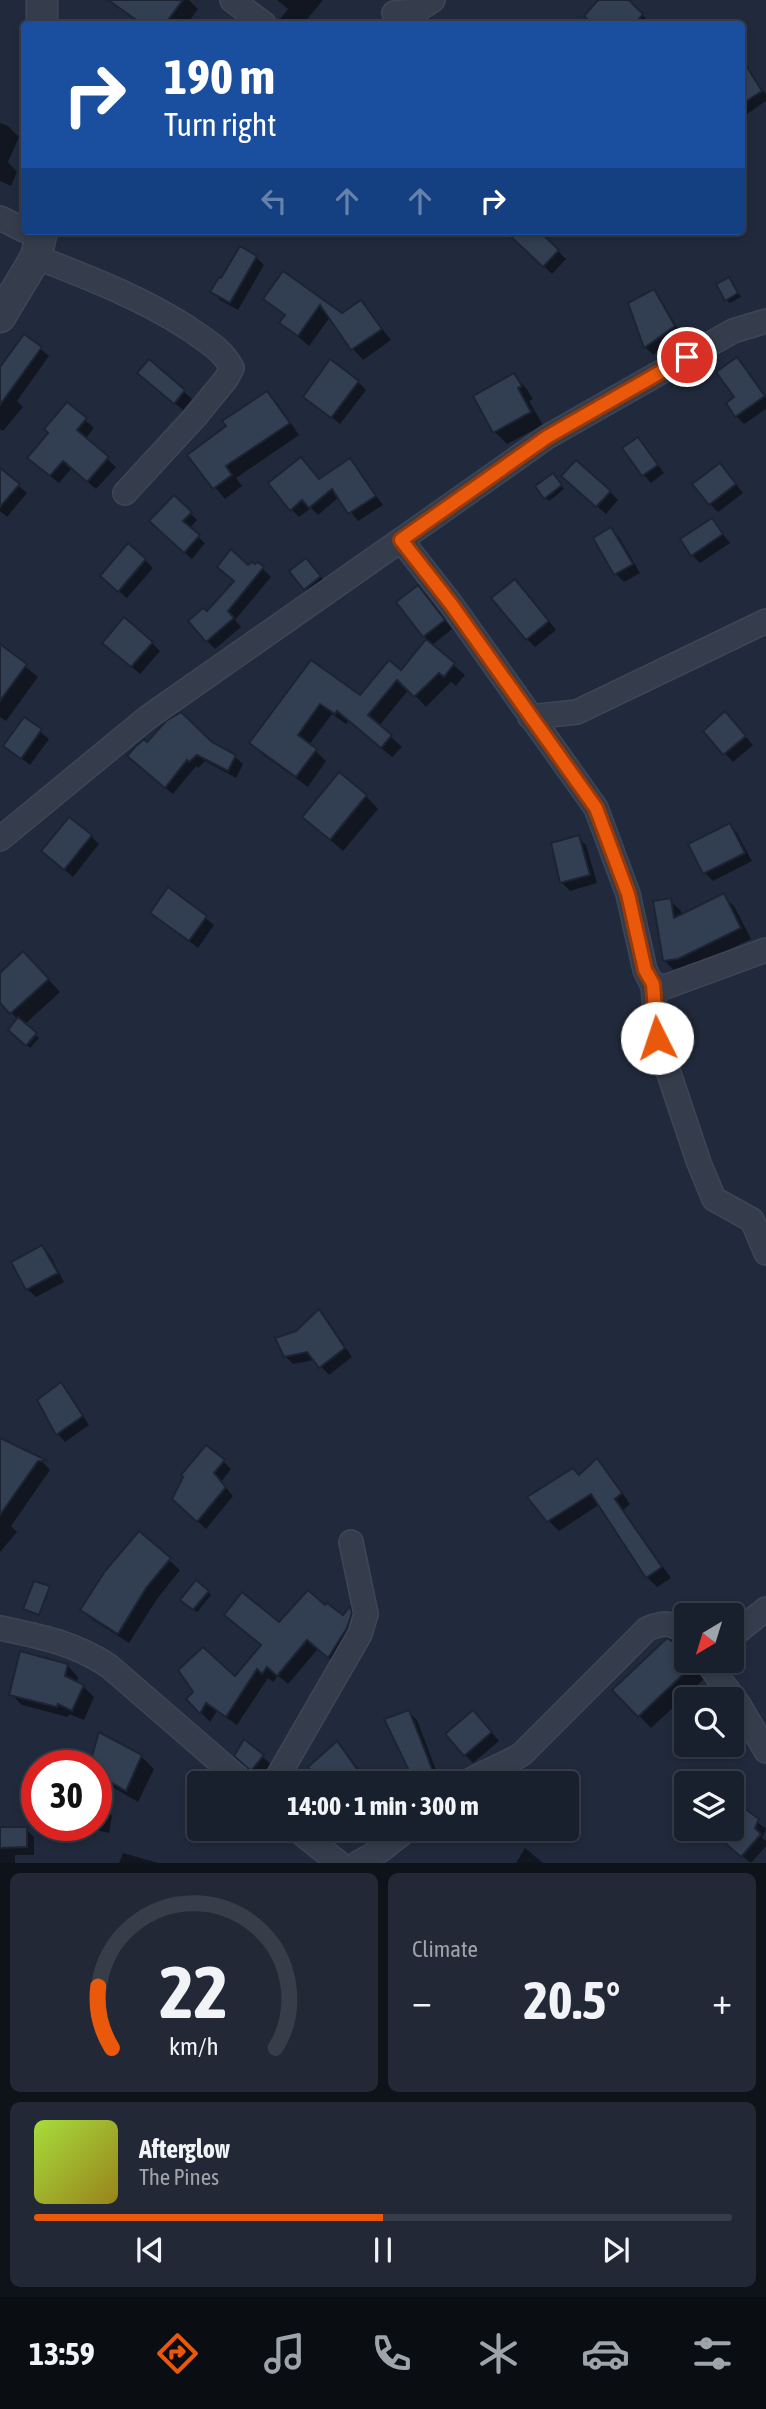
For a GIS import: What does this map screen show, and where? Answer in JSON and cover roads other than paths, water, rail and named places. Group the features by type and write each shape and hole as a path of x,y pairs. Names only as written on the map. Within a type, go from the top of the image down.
{"street":[{"path":"42,0 42,21"},
{"path":"232,0 260,21"},
{"path":"388,12 416,11 433,0"},
{"path":"0,218 21,230"},
{"path":"0,317 34,238 165,313 225,356 232,368 226,379 125,493"},
{"path":"0,839 147,718 547,437 733,331 766,321"},
{"path":"401,540 451,604 596,808 628,894 645,970 653,984 657,1038 699,1163 714,1199 752,1220 766,1253"},
{"path":"530,718 577,712 766,621"},
{"path":"653,984 665,986 675,983 766,950"},
{"path":"281,1771 360,1634 366,1614 351,1542"},
{"path":"744,1626 766,1609"},
{"path":"485,1771 505,1765 522,1754 647,1629 662,1622 674,1625"},
{"path":"0,1628 65,1642 89,1653 109,1666 230,1771"},
{"path":"715,1673 739,1705 766,1751"},
{"path":"309,1841 339,1863"},
{"path":"358,1863 393,1841"}]}
